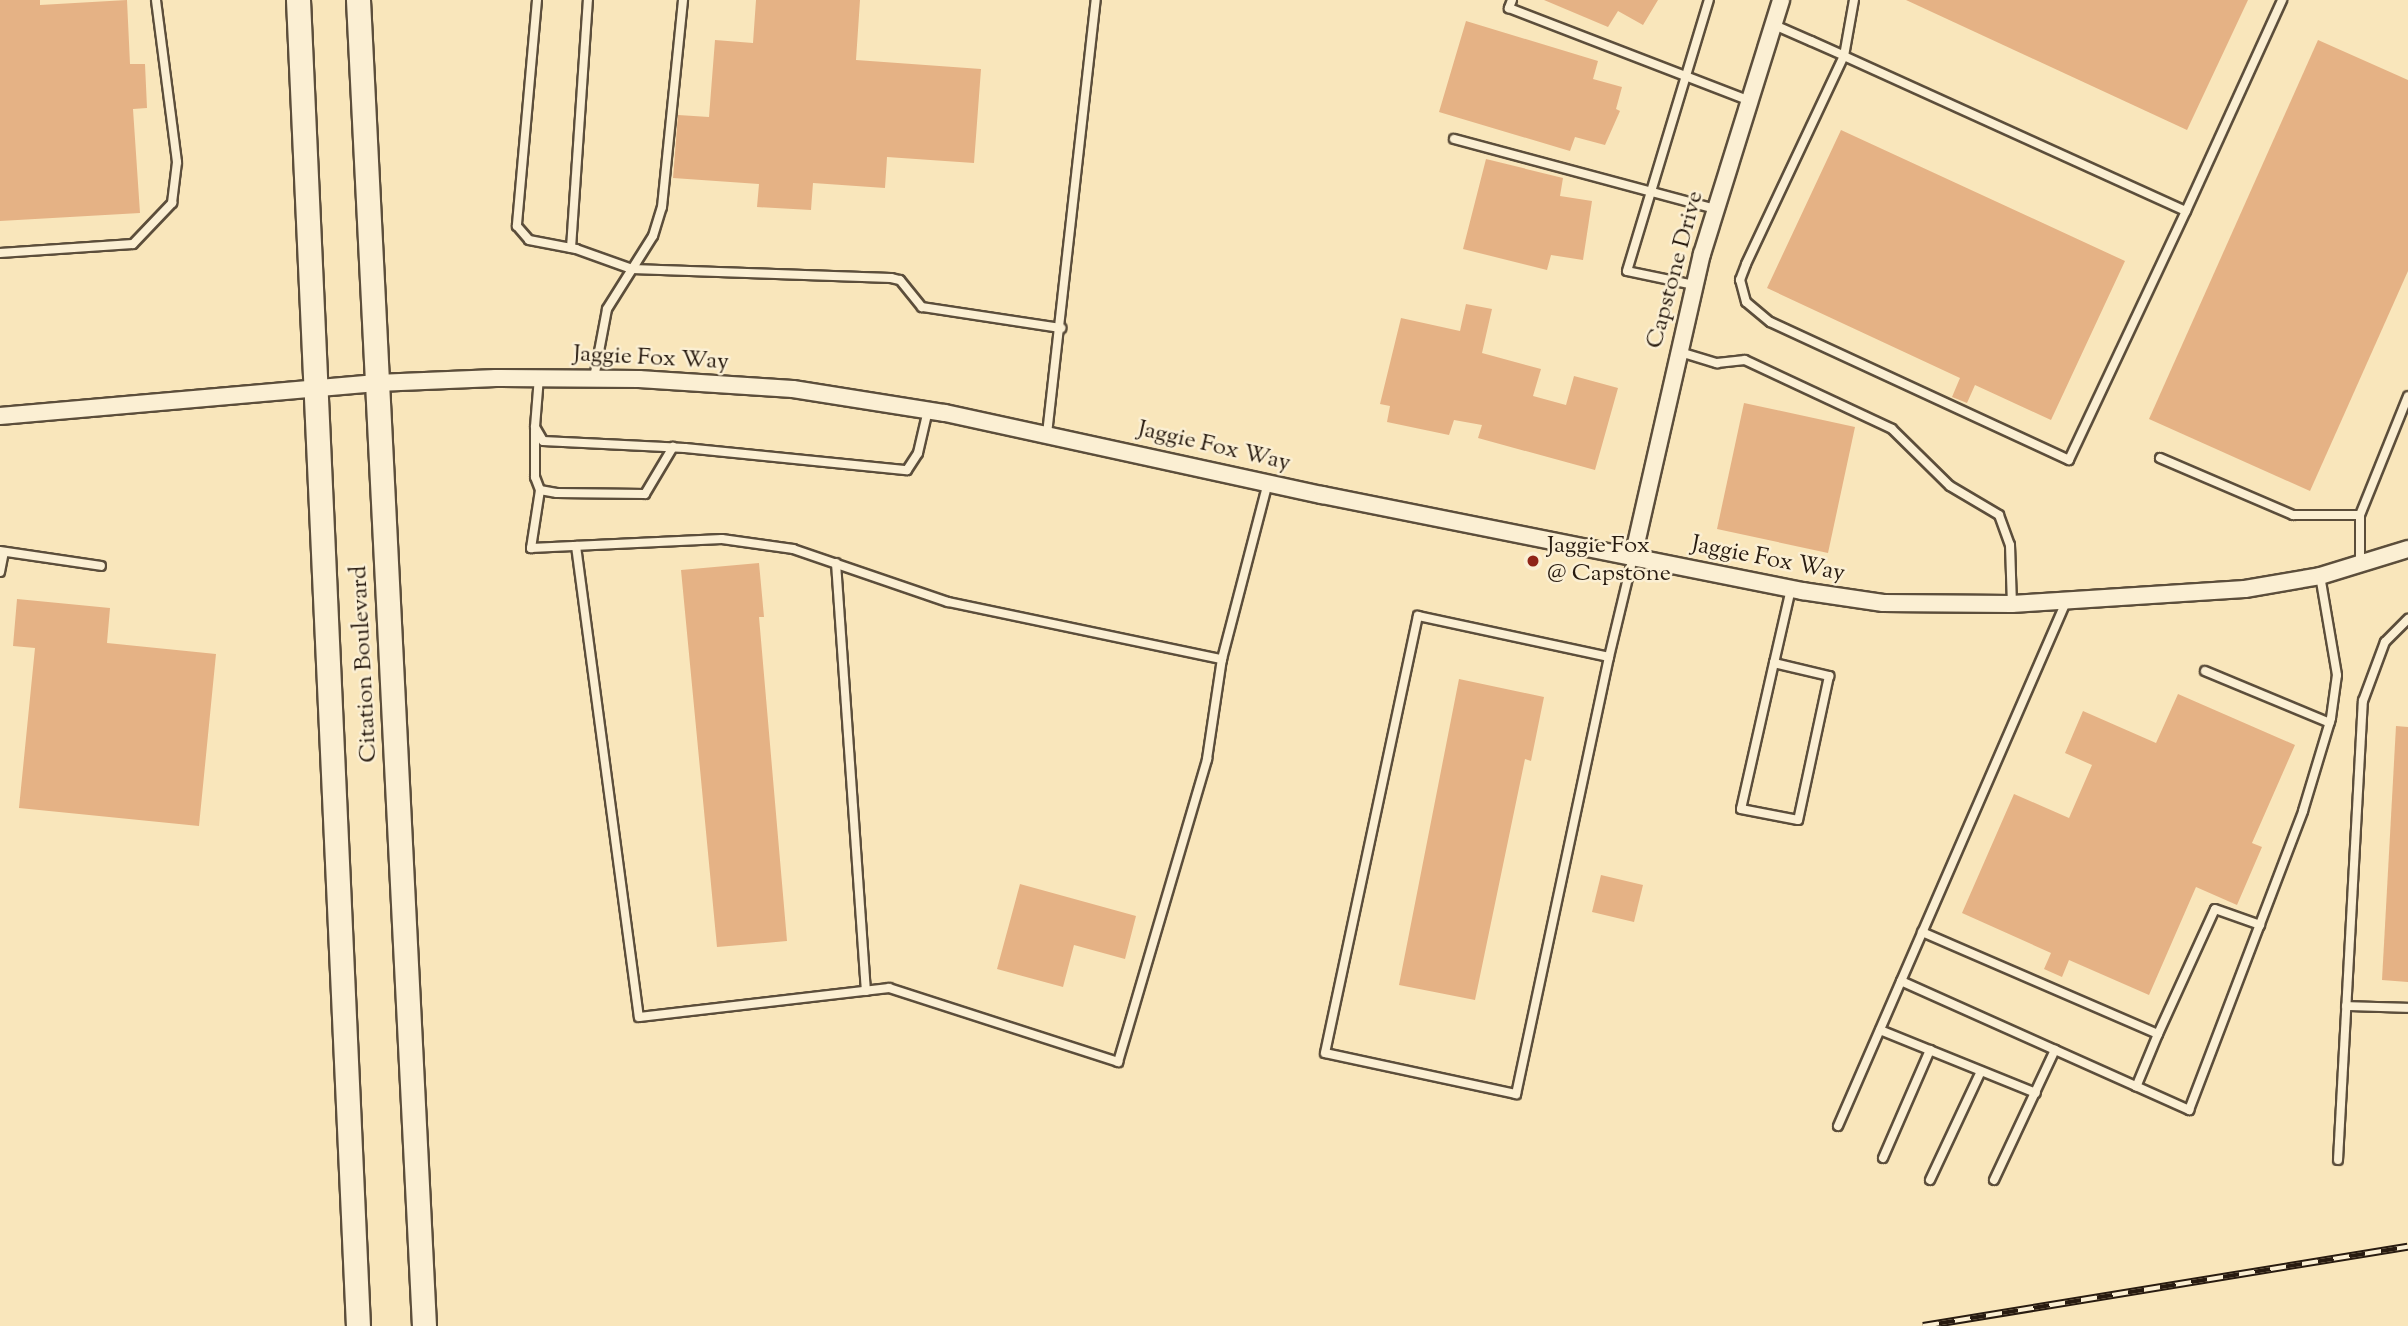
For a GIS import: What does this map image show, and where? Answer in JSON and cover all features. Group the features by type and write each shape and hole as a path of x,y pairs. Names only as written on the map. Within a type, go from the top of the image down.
{"main road":[{"name":"Citation Boulevard","path":"298,0 358,1326"},
{"name":"Citation Boulevard","path":"358,0 424,1326"}],"street":[{"name":"Capstone Drive","path":"1633,556 1694,285 1747,100 1781,0"},
{"name":"Jaggie Fox Way","path":"0,416 377,383 539,377 793,389 928,410 1791,589 1883,603 2066,602 2245,589 2320,576 2408,549"}],"lane":[{"path":"0,253 133,244 172,203 177,162 156,0"},
{"path":"537,0 533,5 517,226 529,240 571,248 632,269 891,278 900,280 922,307 1060,328"},
{"path":"571,248 589,0"},
{"path":"594,378 607,309 653,236 662,207 683,0"},
{"path":"1047,434 1096,0"},
{"path":"1512,0 1509,8 1747,100"},
{"path":"1694,285 1627,271 1709,0"},
{"path":"1854,0 1844,56 1740,280 1746,302 1770,322 2070,460 2282,0"},
{"path":"1772,24 2186,211"},
{"path":"1454,139 1715,209"},
{"path":"1678,351 1717,363 1745,360 1892,429 1950,485 1999,515 2010,545 2012,604"},
{"path":"539,377 535,477 540,490 531,548 722,538 793,549 948,602 1222,659"},
{"path":"2360,564 2360,515 2408,396"},
{"path":"535,427 543,441 673,447 907,470 918,453 928,410"},
{"path":"540,490 607,497 645,494 673,447"},
{"path":"2160,458 2293,515 2360,515"},
{"path":"576,546 639,1017 889,988 1118,1062 1207,759 1222,659 1268,482"},
{"path":"0,572 2,551 101,566"},
{"path":"1609,657 1418,616 1325,1053 1516,1094 1633,556"},
{"path":"836,563 866,991"},
{"path":"1901,981 2189,1111 2303,811 2330,723 2337,675 2320,576"},
{"path":"1774,663 1829,676 1798,820 1741,809 1774,663 1791,589"},
{"path":"1838,1126 2066,602"},
{"path":"2338,1160 2363,701 2385,642 2408,619"},
{"path":"2205,671 2330,723"},
{"path":"2136,1087 2215,909 2260,925"},
{"path":"1922,932 2158,1034"},
{"path":"2346,1006 2408,1008"},
{"path":"1880,1030 2035,1093"},
{"path":"1883,1158 1930,1050"},
{"path":"1994,1180 2055,1050"},
{"path":"1930,1180 1981,1070"}],"building":[{"path":"0,0 40,0 40,5 127,0 130,64 145,64 147,108 133,109 140,213 0,221"},
{"path":"756,0 860,0 856,60 981,69 974,163 887,157 885,188 813,183 811,210 757,207 759,184 673,178 678,115 709,117 715,40 753,43"},
{"path":"1544,0 1658,0 1643,25 1618,11 1608,27"},
{"path":"1906,0 2248,0 2187,130"},
{"path":"1466,21 1598,61 1593,79 1622,87 1616,109 1620,111 1605,145 1575,137 1570,151 1439,112"},
{"path":"2318,40 2408,80 2408,271 2310,491 2149,419"},
{"path":"1841,130 2125,261 2051,420 1975,385 1967,403 1952,397 1960,378 1767,288"},
{"path":"1486,159 1563,178 1560,196 1592,201 1583,260 1551,255 1547,270 1463,249"},
{"path":"1466,304 1492,309 1482,353 1541,369 1533,396 1566,405 1574,376 1618,388 1595,470 1478,438 1482,425 1454,420 1449,435 1387,422 1390,406 1380,404 1401,318 1460,331"},
{"path":"1744,403 1855,427 1828,553 1717,529"},
{"path":"759,563 764,617 759,617 787,941 717,947 681,570"},
{"path":"17,599 110,608 107,643 216,654 199,826 19,808 35,648 13,646"},
{"path":"1459,679 1544,697 1531,761 1525,759 1475,1000 1399,985"},
{"path":"2178,694 2295,745 2252,843 2262,847 2237,905 2196,887 2149,995 2069,960 2062,977 2044,969 2051,953 1962,913 2014,794 2069,818 2092,765 2065,753 2083,711 2156,743"},
{"path":"2396,726 2408,727 2408,982 2382,980"},
{"path":"1601,875 1643,885 1634,922 1592,912"},
{"path":"1020,884 1136,916 1125,959 1074,945 1063,987 997,969"}],"railway":[{"path":"1923,1326 2408,1247"}],"place":[{"name":"Jaggie Fox @ Capstone","path":"1533,561"}]}
